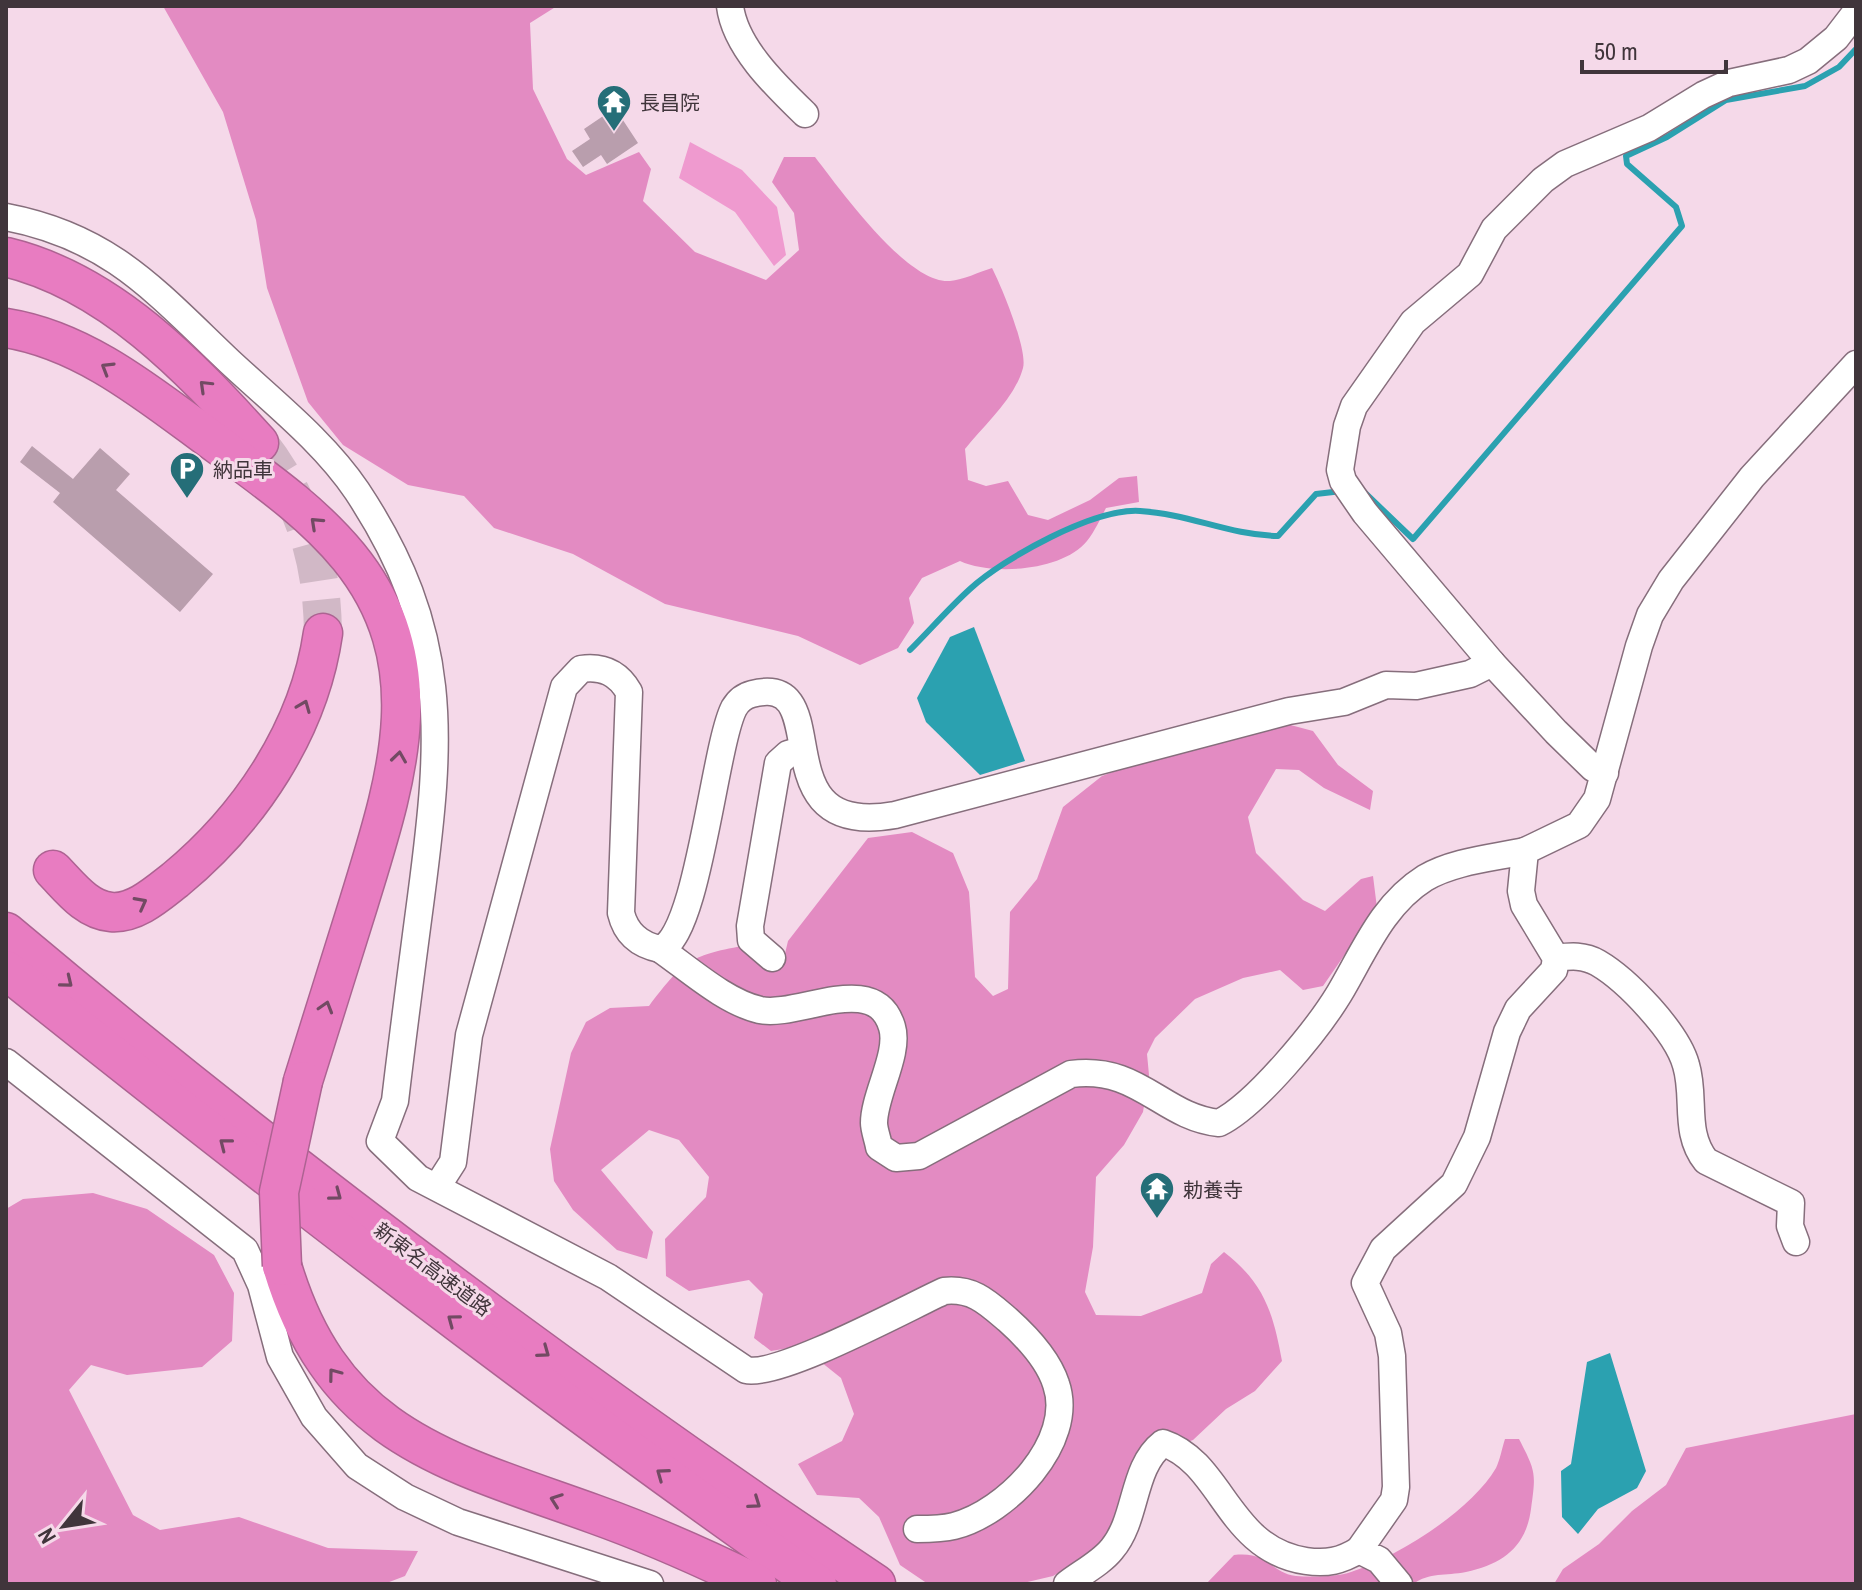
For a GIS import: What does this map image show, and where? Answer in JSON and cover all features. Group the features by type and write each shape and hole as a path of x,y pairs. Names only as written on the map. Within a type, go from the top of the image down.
{"highway":[{"path":"6,257 43,268 73,282 130,318 222,403 259,443"},
{"path":"6,328 50,340 105,366 263,479 313,520 349,557 388,628 401,687 398,767 303,1081 279,1192 282,1266 298,1315 319,1354 353,1398 398,1434 449,1461 614,1521 757,1584"},
{"path":"53,870 89,904 110,912 133,908 148,900 187,870 231,826 283,750 309,695 323,633"},
{"name":"新東名高速道路","path":"6,932 173,1067 499,1319 768,1512 876,1584"},
{"name":"新東名高速道路","path":"6,970 313,1214 474,1337 817,1584"}],"street":[{"path":"730,6 745,44 776,85 805,114"},
{"path":"1605,773 1593,768 1556,732 1492,663 1349,490 1340,470 1354,406 1413,322 1425,308 1470,274 1494,229 1543,180 1565,164 1649,128 1729,83 1789,70 1808,61 1836,38 1856,12"},
{"path":"6,217 39,223 91,243 138,276 312,439 355,489 394,553 414,604 430,665 437,724 434,794 395,1101 389,1126 380,1141 406,1168 608,1277 746,1370 757,1373 791,1362 944,1291 962,1289 982,1297 1019,1330 1048,1364 1058,1387 1057,1423 1045,1457 1021,1486 957,1526 917,1529"},
{"path":"437,1187 453,1162 469,1035 559,702 564,687 581,669 602,668 622,681 629,692 621,913 629,933 640,942 660,949 733,998 759,1010 790,1011 842,997 864,999 883,1010 893,1028 893,1043 874,1123 879,1147 896,1158 919,1156 1071,1074 1089,1072 1111,1074 1206,1122 1219,1123 1238,1111 1305,1041 1337,997 1388,909 1409,889 1449,868 1525,851 1579,825 1597,799 1639,646 1650,615 1671,580 1752,477 1856,364"},
{"path":"660,949 672,941 683,916 712,807 729,721 739,701 768,692 788,699 801,721 802,750 812,787 824,802 846,815 877,818 1289,711 1344,702 1386,685 1416,686 1470,674 1492,663"},
{"path":"772,958 751,940 750,926 778,763 788,754 802,750"},
{"path":"1067,1584 1111,1550 1125,1526 1149,1454 1163,1443 1179,1448 1193,1462 1247,1531 1261,1544 1293,1559 1326,1564 1359,1550 1394,1500 1392,1356 1388,1333 1365,1283 1383,1249 1454,1184 1477,1137 1507,1032 1518,1009 1554,970 1556,958 1524,905 1521,891 1525,851"},
{"path":"1556,958 1576,955 1597,962 1633,991 1680,1049 1687,1069 1692,1134 1697,1149 1706,1161 1791,1203 1790,1226 1796,1242"},
{"path":"6,1062 245,1250 261,1285 280,1357 314,1417 357,1466 405,1497 458,1522 650,1584"},
{"path":"1359,1550 1379,1560 1399,1584"}],"shaded area":[{"path":"163,6 557,6 530,23 533,89 567,159 586,175 639,152 651,169 643,201 695,252 766,280 799,250 794,213 772,182 784,157 815,157 857,211 895,252 915,268 933,278 950,281 992,268 996,276 1018,333 1023,368 1006,400 965,449 968,480 986,486 1008,481 1028,515 1048,520 1090,500 1119,478 1137,476 1139,502 1106,508 1087,541 1062,559 1008,569 974,566 960,561 922,578 909,598 914,623 898,648 860,665 798,636 665,604 573,554 494,528 464,496 408,485 343,445 308,402 267,288 256,220 223,112"},
{"path":"690,142 742,170 777,207 786,255 774,266 735,212 679,178"},
{"path":"1283,723 1313,731 1338,765 1373,791 1370,810 1324,788 1299,770 1276,769 1248,817 1256,853 1303,900 1325,911 1361,879 1373,876 1377,908 1323,986 1303,990 1280,970 1243,978 1195,999 1155,1038 1147,1054 1149,1075 1143,1112 1124,1145 1096,1177 1093,1247 1085,1292 1096,1315 1141,1316 1202,1293 1211,1264 1224,1252 1249,1275 1265,1300 1282,1361 1255,1391 1226,1409 1193,1440 1162,1451 1103,1547 1053,1576 1019,1584 928,1584 900,1565 879,1517 859,1498 817,1495 798,1464 842,1441 854,1414 841,1378 801,1346 771,1351 754,1338 763,1294 749,1280 689,1291 666,1276 665,1239 706,1197 709,1177 679,1140 649,1130 601,1170 653,1232 647,1259 617,1250 573,1210 554,1181 550,1149 571,1053 586,1022 610,1008 649,1006 679,970 710,953 743,946 766,961 782,966 788,941 868,838 912,832 953,853 969,892 975,977 993,996 1008,989 1010,912 1037,879 1063,807 1102,776 1175,749"},
{"path":"93,1193 147,1209 214,1255 234,1293 232,1341 202,1367 127,1375 91,1365 69,1390 133,1515 160,1530 239,1517 328,1548 418,1551 405,1576 384,1584 6,1584 6,1209 23,1199"},
{"path":"1856,1414 1856,1584 1554,1584 1563,1569 1599,1544 1632,1511 1666,1485 1686,1448"},
{"path":"1505,1439 1519,1439 1532,1466 1534,1480 1524,1534 1502,1559 1479,1569 1432,1576 1413,1584 1206,1584 1234,1555 1255,1556 1280,1571 1296,1576 1331,1576 1345,1574 1390,1555 1411,1544 1469,1500 1496,1468"}],"water":[{"path":"974,627 1025,761 980,775 926,722 917,698 950,637"},
{"path":"1610,1353 1646,1471 1637,1488 1598,1509 1578,1534 1562,1517 1561,1471 1571,1464 1587,1362"}],"building":[{"path":"615,108 638,143 607,164 601,155 583,167 572,151 590,139 584,129"},
{"path":"32,446 73,479 100,448 130,474 116,490 213,574 180,612 53,502 60,493 20,462"}],"waterway":[{"path":"1362,490 1413,539 1682,226 1676,207 1627,164 1626,156 1667,137 1726,100 1805,86 1839,67 1856,49"},
{"path":"910,650 962,596 985,577 1004,563 1075,526 1121,512 1140,511 1242,532 1278,536 1316,494 1342,491"}],"tunnel":[{"path":"259,443 288,487 308,532 319,581 323,633"}],"place":[{"name":"長昌院","path":"614,133"},
{"name":"納品車","path":"187,500"},
{"name":"勅養寺","path":"1157,1220"}]}
